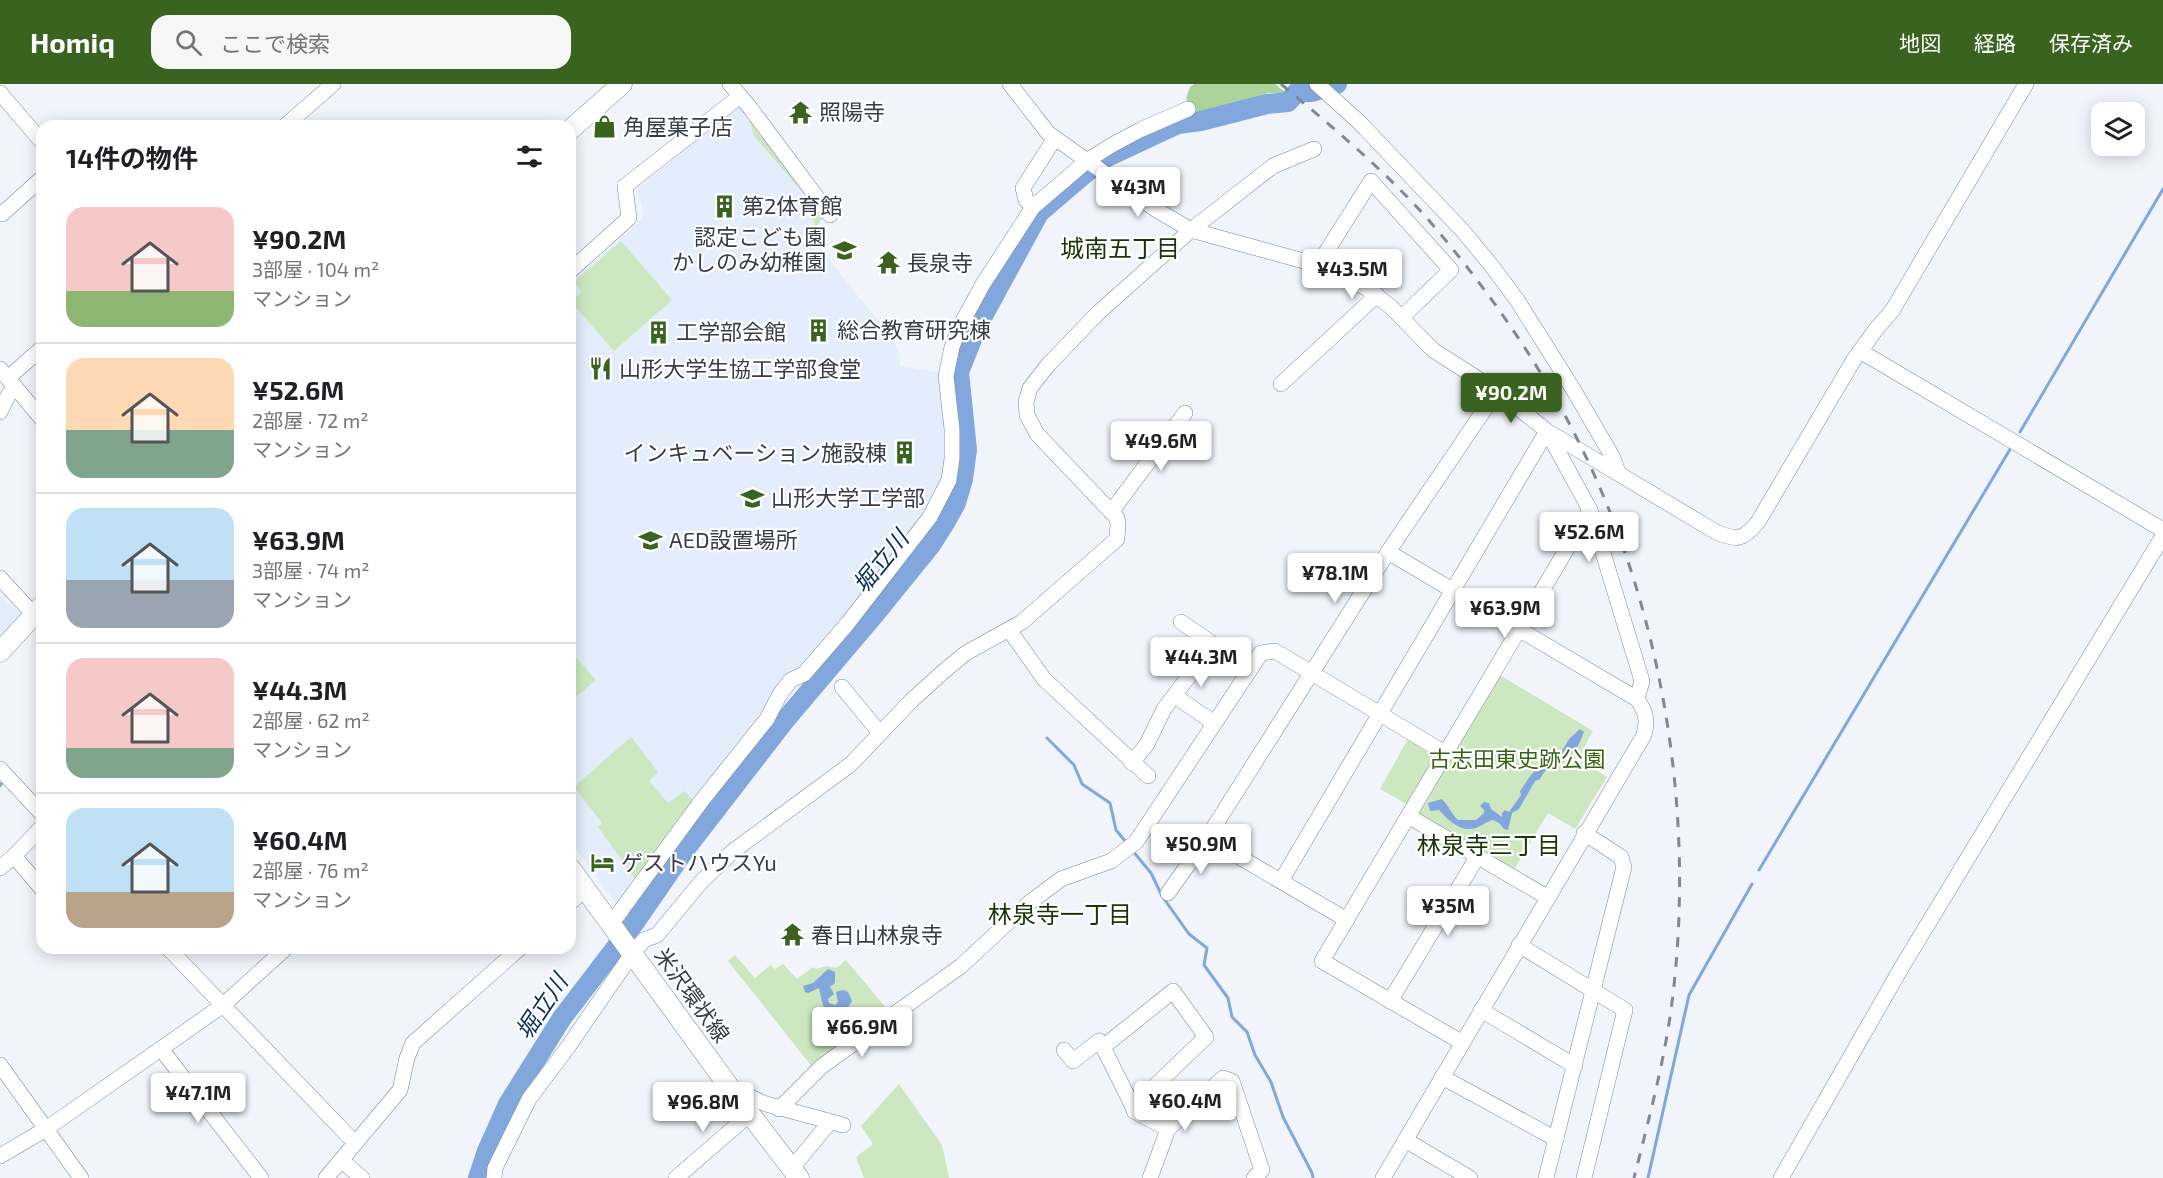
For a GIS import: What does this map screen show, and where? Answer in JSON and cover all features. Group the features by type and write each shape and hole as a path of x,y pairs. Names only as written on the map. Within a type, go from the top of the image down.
{"main road":[{"path":"576,125 622,84"},
{"path":"0,652 36,612"},
{"name":"米沢環状線","path":"576,876 730,1088 796,1173"}],"street":[{"path":"292,120 333,84"},
{"path":"730,84 830,215"},
{"path":"1317,84 1359,122 1462,230 1491,265 1517,300 1573,389 1612,456 1618,472"},
{"path":"1012,85 1044,128 1055,138 1155,209 1191,230 1318,265 1377,295 1402,317 1433,350 1497,392 1547,431 1716,532 1730,538 1741,538 1758,522 1860,351 1892,311 2026,84"},
{"path":"0,93 36,135"},
{"path":"576,266 629,218 625,186 739,97"},
{"path":"612,926 703,799 767,719 780,694 791,680 804,674 834,640 930,517 949,480 952,459 946,376 952,347 959,328 983,284 1033,207 1090,161 1142,129 1188,109"},
{"path":"1033,207 1026,200 1023,188 1055,138"},
{"path":"498,1175 530,1099 631,953 644,940 657,935 701,882 732,852 851,764 920,693 966,653 1010,631 1022,622 1117,539 1119,525 1117,518 1037,434 1027,415 1026,402 1030,388 1048,365 1098,313 1191,230 1273,166 1314,149"},
{"path":"1318,265 1371,181 1451,270 1402,317"},
{"path":"2,214 36,183"},
{"path":"1281,384 1377,295"},
{"path":"1860,351 2163,530"},
{"path":"8,378 36,353"},
{"path":"0,412 9,394 8,378"},
{"path":"8,378 36,412"},
{"path":"1168,892 1207,838 1388,552 1497,392"},
{"path":"1111,512 1185,413"},
{"path":"1547,431 1590,510 1642,681 1637,699"},
{"path":"1281,881 1547,431"},
{"path":"1461,1042 1322,961 1590,510"},
{"path":"1781,1178 1903,965 2163,536"},
{"path":"1383,1178 1461,1042 1644,735 1648,721 1644,708 1637,699 1388,552"},
{"path":"0,578 36,608"},
{"path":"1132,763 1147,744 1164,709 1208,651 1209,642 1181,622"},
{"path":"1010,631 1044,679 1148,776"},
{"path":"780,1109 821,1067 961,966 1029,903 1061,879 1111,861 1136,842 1261,653 1275,651 1445,753"},
{"path":"842,687 880,733"},
{"path":"1175,696 1214,723"},
{"path":"0,769 36,808"},
{"path":"1408,816 1547,897"},
{"path":"0,868 36,833"},
{"path":"1546,1178 1624,867 1621,857 1584,834"},
{"path":"1207,838 1347,920"},
{"path":"14,856 36,881"},
{"path":"1390,1001 1478,856"},
{"path":"576,897 585,889"},
{"path":"1519,945 1625,1010 1584,1178"},
{"path":"174,954 355,1143"},
{"path":"0,1156 46,1129 222,1006 279,954"},
{"path":"326,1178 400,1090 413,1043 513,954"},
{"path":"1133,1107 1206,1037 1173,991 1103,1047 1134,1111 1168,1129"},
{"path":"1481,1010 1575,1066"},
{"path":"1064,1050 1073,1061 1099,1041 1105,1046"},
{"path":"161,1049 261,1178"},
{"path":"0,1065 81,1178"},
{"path":"1442,1077 1556,1139"},
{"path":"1150,1178 1168,1129 1223,1078 1233,1081 1262,1170 1254,1178"},
{"path":"730,1088 780,1109 836,1123 796,1173"},
{"path":"676,1178 751,1113"},
{"path":"1405,1140 1470,1178"},
{"path":"342,1160 362,1178"}],"shaded area":[{"name":"山形大学工学部","path":"737,106 740,107 825,214 813,234 813,239 893,340 899,354 900,366 941,373 949,459 933,506 617,905 576,849 576,278 636,225 642,217 643,210 637,189"},
{"path":"0,596 23,616 0,642"}],"green space":[{"path":"1194,84 1275,84 1286,93 1268,93 1208,114 1192,110 1186,98 1190,87"},
{"path":"748,116 825,214 812,234 808,229 815,223 804,209 811,202 754,136"},
{"path":"621,241 672,300 614,351 576,308 576,297 582,292 576,284 576,280"},
{"path":"576,657 596,680 576,697"},
{"name":"古志田東史跡公園","path":"1498,674 1593,731 1578,759 1607,777 1575,829 1548,813 1514,870 1417,812"},
{"path":"631,737 658,772 649,781 668,803 684,791 697,803 636,880 598,827 602,823 576,790 576,785"},
{"path":"1408,739 1432,755 1434,760 1408,805 1380,789"},
{"path":"735,955 755,978 770,965 775,969 783,964 797,979 813,967 816,969 827,966 836,968 846,960 887,1009 813,1068 728,961"},
{"path":"899,1084 942,1145 949,1178 864,1178 856,1157 873,1144 861,1126"}],"water":[{"path":"1580,729 1584,732 1578,746 1562,763 1544,772 1540,779 1535,781 1519,809 1512,813 1508,830 1493,820 1476,828 1465,829 1451,821 1439,810 1430,811 1428,803 1442,799 1458,820 1476,820 1484,813 1480,806 1484,802 1489,803 1491,809 1502,817 1502,813 1505,810 1509,812 1521,795 1520,791 1531,775 1538,768 1559,756 1569,739"},
{"path":"828,969 835,972 835,983 830,987 834,994 828,999 829,1003 835,1005 838,1002 836,992 843,990 848,992 852,1001 844,1014 827,1011 819,988 805,992 803,986 813,983"}],"waterway":[{"name":"堀立川","path":"478,1178 487,1151 508,1104 562,1018 633,925 684,851 786,719 931,545 945,523 956,503 963,479 967,450 959,372 977,327 1039,213 1101,160 1178,124 1201,121 1267,104 1288,102 1297,92 1312,92 1337,84"},
{"path":"2020,432 2163,189"},
{"path":"1759,870 2012,446"},
{"path":"1047,738 1074,765 1082,784 1110,803 1116,830 1126,842"},
{"path":"1132,850 1151,873 1162,896 1189,934 1207,948 1204,965 1228,998 1232,1017 1247,1032 1255,1055 1271,1082 1283,1117 1313,1178"},
{"path":"1648,1178 1689,995 1752,884"}],"railway":[{"path":"1281,84 1392,181 1426,217 1514,331 1552,393 1586,457 1614,521 1637,588 1655,657 1668,728 1676,798 1680,870 1678,940 1668,1031 1634,1178"}],"place":[{"name":"照陽寺","path":"801,112"},
{"name":"角屋菓子店","path":"605,127"},
{"name":"第2体育館","path":"724,206"},
{"name":"認定こども園 かしのみ幼稚園","path":"844,250"},
{"name":"長泉寺","path":"889,263"},
{"name":"総合教育研究棟","path":"819,330"},
{"name":"工学部会館","path":"658,332"},
{"name":"山形大学生協工学部食堂","path":"601,369"},
{"name":"インキュベーション施設棟","path":"905,453"},
{"name":"山形大学工学部","path":"753,498"},
{"name":"AED設置場所","path":"651,540"},
{"name":"ゲストハウスYu","path":"603,863"},
{"name":"春日山林泉寺","path":"793,935"}],"district":[{"name":"城南五丁目","path":"1120,249"},
{"name":"林泉寺三丁目","path":"1489,846"},
{"name":"林泉寺一丁目","path":"1060,915"}]}
